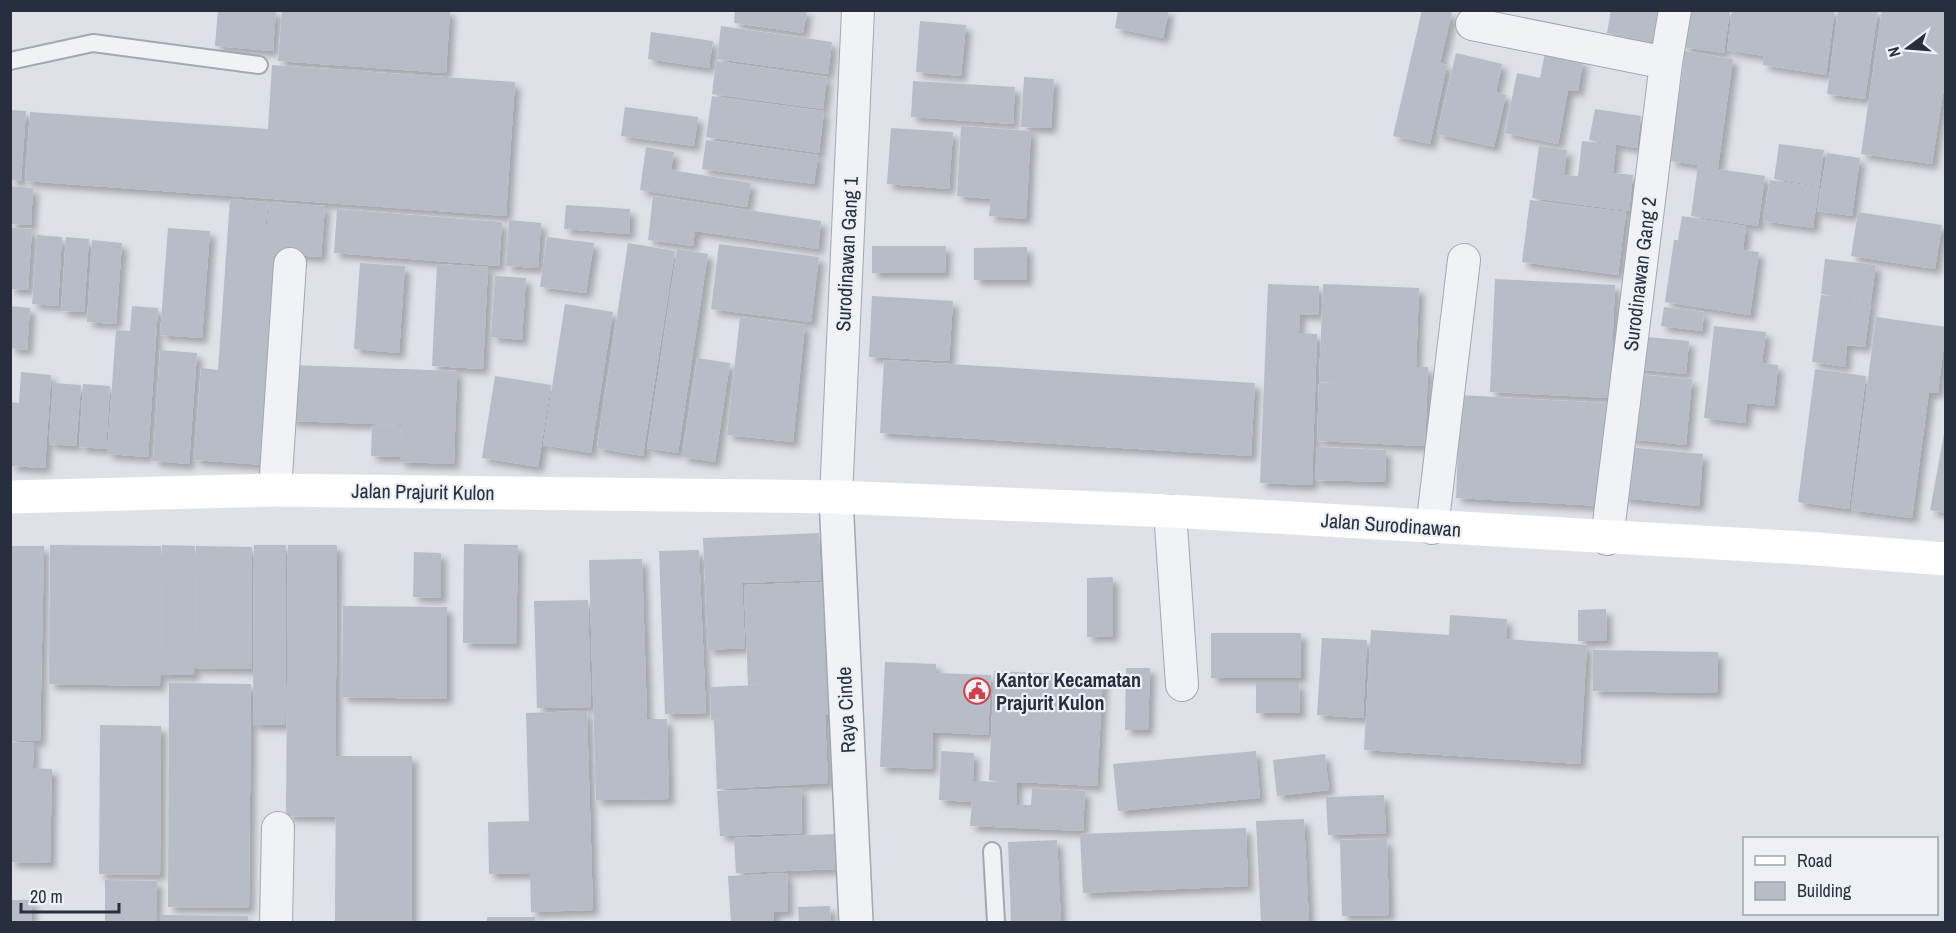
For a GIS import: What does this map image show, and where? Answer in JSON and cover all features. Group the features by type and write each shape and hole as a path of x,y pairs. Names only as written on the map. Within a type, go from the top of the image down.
{"main road":[{"name":"Jalan Prajurit Kulon","path":"10,497 275,490 836,497"},
{"name":"Jalan Surodinawan","path":"836,497 1170,511 1607,539 1804,548 1946,560"}],"street":[{"name":"Surodinawan Gang 1","path":"836,497 858,10"},
{"name":"Surodinawan Gang 2","path":"1607,539 1666,63 1675,10"},
{"path":"1472,24 1666,63"},
{"path":"1432,528 1464,260"},
{"path":"275,490 290,264"},
{"name":"Raya Cinde","path":"836,497 856,922"},
{"path":"1170,511 1182,685"},
{"path":"276,922 278,828"}],"lane":[{"path":"10,61 93,43 260,66"},
{"path":"992,851 996,922"}],"building":[{"path":"218,10 276,10 273,51 215,46"},
{"path":"282,10 450,10 446,73 278,61"},
{"path":"735,10 807,10 803,33 734,23"},
{"path":"1118,10 1169,10 1163,38 1115,28"},
{"path":"1422,10 1452,12 1440,63 1447,65 1430,144 1393,136"},
{"path":"1611,10 1668,10 1661,44 1607,33"},
{"path":"1688,10 1730,10 1724,53 1682,47"},
{"path":"1732,10 1835,10 1826,75 1763,65 1764,56 1727,50"},
{"path":"1838,10 1878,10 1865,99 1827,94"},
{"path":"1882,10 1946,10 1946,75 1932,164 1861,154"},
{"path":"920,21 966,25 961,76 916,72"},
{"path":"721,26 832,42 828,74 717,59"},
{"path":"651,32 713,41 709,68 648,59"},
{"path":"1685,51 1733,59 1718,168 1670,161"},
{"path":"1456,53 1502,64 1496,92 1506,95 1494,147 1437,134"},
{"path":"1545,53 1583,61 1578,91 1568,90 1558,144 1505,133 1517,73 1540,78"},
{"path":"716,61 827,77 823,109 712,94"},
{"path":"272,65 515,82 506,216 25,181 30,112 268,129"},
{"path":"1024,77 1054,79 1051,128 1021,127"},
{"path":"913,81 1015,87 1013,124 911,117"},
{"path":"712,96 824,111 819,153 706,137"},
{"path":"625,107 698,117 694,146 621,136"},
{"path":"1595,109 1641,116 1637,148 1589,140"},
{"path":"10,110 26,111 21,181 10,180"},
{"path":"961,126 1031,131 1026,219 989,216 991,199 957,196"},
{"path":"891,128 953,132 949,189 887,184"},
{"path":"706,140 818,155 814,184 702,169"},
{"path":"1582,141 1616,145 1613,173 1633,175 1629,211 1532,198 1539,146 1567,150 1564,175 1578,176"},
{"path":"1779,144 1824,150 1819,186 1774,179"},
{"path":"646,147 674,152 671,170 751,183 747,207 640,190"},
{"path":"1827,153 1860,158 1852,216 1817,211"},
{"path":"1698,166 1765,176 1758,226 1691,216"},
{"path":"1770,180 1819,187 1813,228 1763,221"},
{"path":"10,186 33,188 31,225 10,224"},
{"path":"653,196 821,221 818,249 695,231 693,246 648,240"},
{"path":"230,199 267,202 264,255 269,202 325,206 321,257 279,254 265,465 194,460 201,368 218,370"},
{"path":"1530,200 1626,212 1618,275 1522,262"},
{"path":"566,205 630,209 629,234 564,229"},
{"path":"337,209 502,222 499,266 334,253"},
{"path":"1858,212 1942,225 1935,269 1851,256"},
{"path":"1682,216 1746,226 1743,250 1759,252 1750,315 1665,302 1674,240 1678,240"},
{"path":"509,220 541,223 538,268 506,266"},
{"path":"10,228 32,229 28,290 10,289"},
{"path":"168,228 210,231 202,338 160,335"},
{"path":"37,235 62,237 58,306 32,304"},
{"path":"66,237 89,239 84,312 61,311"},
{"path":"547,237 594,243 586,293 540,287"},
{"path":"92,240 122,243 116,324 87,322"},
{"path":"628,243 675,251 643,456 597,448"},
{"path":"719,244 819,257 811,322 711,309"},
{"path":"872,246 946,246 945,273 872,273"},
{"path":"1027,247 1027,280 974,280 974,248"},
{"path":"677,249 708,254 678,453 647,448"},
{"path":"1825,259 1876,265 1871,301 1821,294"},
{"path":"360,263 405,266 399,353 354,349"},
{"path":"437,264 488,267 483,369 432,366"},
{"path":"495,276 526,278 522,340 491,337"},
{"path":"1495,279 1615,285 1610,398 1490,392"},
{"path":"1268,284 1319,286 1318,315 1300,314 1299,333 1317,334 1312,485 1260,483"},
{"path":"1323,284 1419,288 1416,367 1428,367 1425,446 1317,441 1319,383 1415,386 1319,382"},
{"path":"1821,295 1871,302 1865,347 1847,345 1845,367 1812,362"},
{"path":"872,296 953,301 949,361 869,357"},
{"path":"565,304 613,312 591,453 543,445"},
{"path":"10,306 30,308 27,350 10,348"},
{"path":"132,306 158,308 148,457 107,454 116,330 130,331"},
{"path":"1664,307 1704,312 1702,331 1661,326"},
{"path":"740,317 805,325 793,442 727,435"},
{"path":"1876,317 1946,327 1938,393 1929,392 1912,518 1851,510"},
{"path":"1714,326 1766,332 1762,363 1778,365 1774,406 1747,403 1745,423 1704,418"},
{"path":"1637,336 1689,341 1686,374 1634,369"},
{"path":"160,350 197,353 189,464 153,461"},
{"path":"697,358 730,363 715,462 682,457"},
{"path":"884,360 1255,383 1251,456 880,433"},
{"path":"292,365 457,371 454,464 400,462 401,425 290,421"},
{"path":"1815,369 1866,376 1849,509 1798,502"},
{"path":"21,372 51,375 45,468 10,466 10,402 19,403"},
{"path":"1634,374 1692,379 1686,445 1628,439"},
{"path":"495,376 551,385 538,467 482,458"},
{"path":"53,383 81,385 76,446 49,444"},
{"path":"83,384 110,386 106,449 79,447"},
{"path":"1460,395 1606,403 1601,506 1456,498"},
{"path":"372,425 400,426 399,457 371,456"},
{"path":"1944,434 1946,434 1946,513 1930,510"},
{"path":"1317,447 1386,450 1385,482 1315,480"},
{"path":"1626,447 1703,454 1699,506 1622,498"},
{"path":"819,533 821,580 742,583 745,648 708,650 703,538"},
{"path":"464,544 518,545 516,644 463,643"},
{"path":"50,545 161,546 160,686 49,684"},
{"path":"162,545 195,546 194,675 161,675"},
{"path":"254,545 286,545 285,725 253,725"},
{"path":"288,545 337,545 335,817 286,816"},
{"path":"10,546 44,546 40,741 10,741"},
{"path":"196,546 252,547 252,669 195,668"},
{"path":"699,550 706,713 665,714 659,551"},
{"path":"414,552 441,553 441,598 413,597"},
{"path":"642,559 647,719 667,719 669,799 596,800 589,560"},
{"path":"1113,577 1113,636 1087,637 1087,578"},
{"path":"826,582 831,681 748,685 744,585"},
{"path":"588,600 591,707 537,708 534,601"},
{"path":"343,606 447,607 447,699 342,697"},
{"path":"1606,609 1607,641 1578,641 1578,610"},
{"path":"1450,615 1507,619 1506,639 1587,645 1580,764 1364,750 1371,630 1449,635"},
{"path":"1211,633 1301,633 1301,678 1211,678"},
{"path":"1322,638 1367,640 1363,718 1317,715"},
{"path":"1593,650 1718,652 1717,693 1593,691"},
{"path":"885,662 936,664 936,673 991,675 988,735 933,732 932,769 880,767"},
{"path":"1126,668 1150,668 1148,730 1125,730"},
{"path":"994,671 1103,676 1097,786 1017,782 1016,805 1031,805 1032,788 1085,791 1083,831 970,826 972,802 939,800 941,751 974,753 973,781 1000,782 989,780"},
{"path":"831,682 833,714 825,715 828,783 717,789 714,720 773,717 711,720 710,687"},
{"path":"169,683 251,684 249,908 168,907"},
{"path":"1256,683 1299,683 1300,713 1256,713"},
{"path":"587,711 593,910 531,912 530,873 489,874 488,822 529,821 526,713"},
{"path":"100,725 161,726 160,875 99,874"},
{"path":"10,742 34,743 33,768 52,769 50,863 10,862"},
{"path":"1256,751 1260,798 1118,811 1113,764"},
{"path":"1325,754 1329,790 1277,796 1273,760"},
{"path":"336,756 412,756 412,922 335,922"},
{"path":"801,788 802,833 720,836 717,791"},
{"path":"1384,795 1386,833 1328,835 1326,797"},
{"path":"1304,819 1309,922 1261,922 1256,821"},
{"path":"1246,828 1248,886 1083,893 1080,834"},
{"path":"838,834 839,869 736,873 734,838"},
{"path":"1387,839 1389,915 1342,916 1340,840"},
{"path":"1057,840 1061,922 1011,922 1008,842"},
{"path":"787,873 788,911 774,912 774,922 731,922 728,876"},
{"path":"105,880 157,881 156,922 105,922"},
{"path":"10,900 32,900 31,922 10,922"},
{"path":"830,906 831,922 799,922 798,907"},
{"path":"161,915 248,916 248,922 161,922"},
{"path":"487,917 535,917 535,922 487,922"}],"place":[{"name":"Kantor Kecamatan Prajurit Kulon","path":"977,691"}]}
